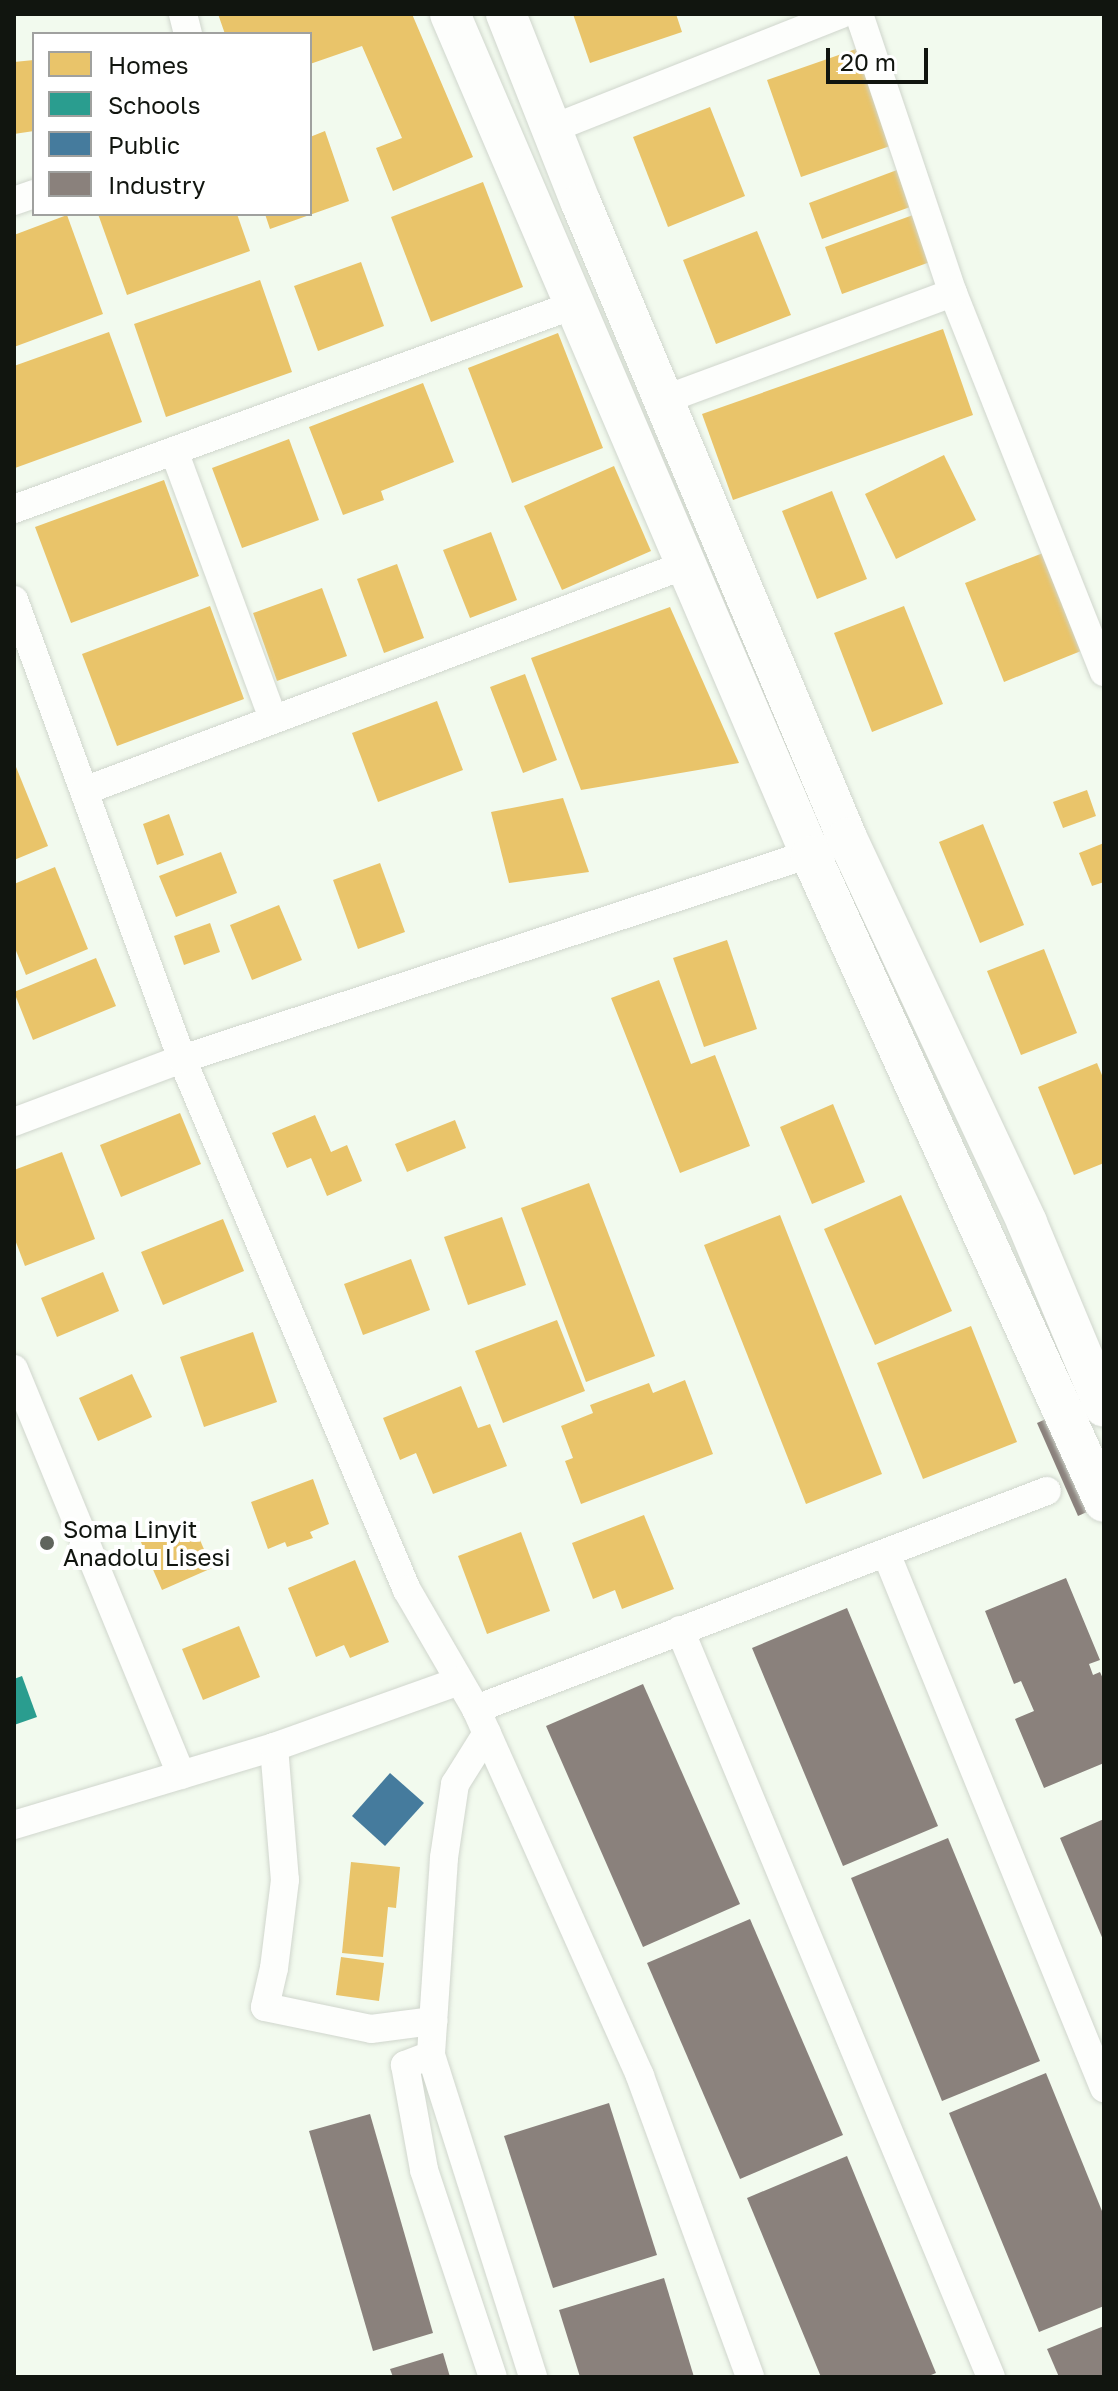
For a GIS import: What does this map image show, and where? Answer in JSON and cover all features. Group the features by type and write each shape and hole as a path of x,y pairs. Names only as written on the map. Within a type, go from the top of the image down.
{"main road":[{"path":"450,14 811,856 1104,1502"},
{"path":"506,14 663,400 847,838 1027,1223 1104,1407"}],"street":[{"path":"551,129 841,14"},
{"path":"859,14 953,293 1104,672"},
{"path":"663,400 953,293"},
{"path":"14,509 574,305"},
{"path":"174,451 273,719"},
{"path":"84,791 685,565"},
{"path":"14,600 182,1059 407,1590 481,1721 640,2076 750,2377"},
{"path":"14,1122 182,1059 811,856 847,838"},
{"path":"14,1369 181,1775"},
{"path":"533,2377 431,2055 444,1858 455,1784 481,1721 680,1630 1047,1491"},
{"path":"886,1553 1104,2088"},
{"path":"680,1630 991,2377"},
{"path":"14,1825 274,1747 459,1681"},
{"path":"274,1747 285,1880 274,1968 265,2007 371,2029 433,2021"},
{"path":"431,2055 405,2065 424,2170 493,2377"}],"building: Homes":[{"path":"218,14 412,14 473,157 393,191 376,148 402,138 362,46 312,63 312,32 224,32"},
{"path":"573,14 676,14 682,32 590,63"},
{"path":"856,49 890,146 801,177 767,80"},
{"path":"32,60 32,131 14,134 14,62"},
{"path":"710,107 745,196 668,227 633,137"},
{"path":"325,131 349,201 312,214 312,136"},
{"path":"897,170 910,207 822,239 809,203"},
{"path":"483,182 523,287 431,322 391,217"},
{"path":"913,215 930,262 842,294 825,247"},
{"path":"67,216 103,314 14,347 14,235"},
{"path":"99,216 238,216 250,251 127,295"},
{"path":"266,216 307,216 270,229"},
{"path":"757,231 791,315 716,344 683,260"},
{"path":"361,262 384,326 318,351 294,286"},
{"path":"260,280 292,372 166,417 134,324"},
{"path":"943,329 973,415 733,500 702,414"},
{"path":"109,332 142,422 15,468 14,366"},
{"path":"558,333 603,448 512,483 468,368"},
{"path":"423,383 454,462 381,491 384,500 343,515 309,427"},
{"path":"289,439 319,520 242,548 212,468"},
{"path":"944,455 976,520 896,559 865,494"},
{"path":"614,466 651,551 562,590 524,506"},
{"path":"164,480 199,576 71,623 35,527"},
{"path":"832,491 867,579 817,599 782,511"},
{"path":"491,532 517,600 470,618 443,550"},
{"path":"1043,553 1081,651 1004,682 965,583"},
{"path":"397,564 424,638 384,653 357,579"},
{"path":"322,588 347,656 277,681 253,613"},
{"path":"210,606 244,699 117,746 82,654"},
{"path":"904,606 943,704 872,732 834,633"},
{"path":"670,607 739,763 581,790 531,658"},
{"path":"525,674 557,760 523,773 490,687"},
{"path":"437,701 463,770 378,802 352,733"},
{"path":"14,762 48,846 14,860"},
{"path":"1087,790 1096,816 1063,828 1053,802"},
{"path":"563,798 589,872 509,883 491,812"},
{"path":"169,814 184,855 157,865 143,824"},
{"path":"983,824 1024,925 980,943 939,842"},
{"path":"1104,843 1104,882 1092,886 1079,853"},
{"path":"221,852 237,893 176,917 159,876"},
{"path":"380,863 405,932 358,949 333,880"},
{"path":"55,867 88,949 26,975 14,946 14,884"},
{"path":"279,905 302,960 252,980 230,925"},
{"path":"210,923 220,952 184,965 174,936"},
{"path":"727,940 757,1029 704,1047 673,958"},
{"path":"1044,949 1077,1033 1021,1055 987,971"},
{"path":"96,958 116,1006 33,1040 14,992"},
{"path":"659,980 691,1064 715,1055 750,1146 680,1173 611,998"},
{"path":"1097,1063 1104,1080 1104,1163 1074,1175 1038,1087"},
{"path":"833,1104 865,1182 812,1204 780,1127"},
{"path":"180,1113 201,1164 121,1197 100,1145"},
{"path":"315,1115 331,1152 347,1145 362,1181 327,1196 311,1158 287,1168 272,1133"},
{"path":"455,1120 466,1148 407,1172 395,1144"},
{"path":"62,1152 95,1239 25,1266 14,1237 14,1170"},
{"path":"589,1183 655,1356 586,1382 521,1208"},
{"path":"901,1195 952,1311 875,1345 824,1229"},
{"path":"780,1215 882,1474 806,1504 704,1245"},
{"path":"502,1217 526,1285 468,1305 444,1237"},
{"path":"223,1219 244,1271 163,1305 141,1252"},
{"path":"411,1259 430,1310 363,1335 344,1284"},
{"path":"103,1272 119,1311 57,1337 41,1298"},
{"path":"557,1320 585,1391 503,1423 475,1351"},
{"path":"971,1326 1017,1442 923,1479 877,1363"},
{"path":"253,1332 277,1402 204,1427 180,1357"},
{"path":"132,1374 152,1417 98,1441 79,1398"},
{"path":"685,1380 713,1454 581,1504 565,1461 573,1458 561,1426 593,1413 590,1405 649,1383 653,1393"},
{"path":"461,1386 478,1428 490,1424 507,1466 433,1494 416,1453 400,1460 383,1418"},
{"path":"313,1479 329,1524 310,1532 313,1538 287,1547 285,1542 268,1549 251,1502"},
{"path":"644,1515 674,1589 622,1609 615,1590 593,1599 572,1543"},
{"path":"191,1519 212,1568 162,1590 140,1540"},
{"path":"521,1532 550,1611 487,1634 458,1556"},
{"path":"355,1560 389,1642 350,1658 344,1645 316,1657 288,1588"},
{"path":"239,1626 260,1677 203,1700 182,1649"},
{"path":"351,1862 400,1867 396,1908 388,1907 383,1957 342,1953"},
{"path":"341,1957 384,1963 379,2001 336,1995"}],"building: Schools":[{"path":"22,1676 37,1717 14,1725 14,1679"}],"building: Public":[{"path":"390,1773 424,1803 385,1846 352,1816"}],"building: Industry":[{"path":"1057,1414 1098,1507 1078,1516 1037,1423"},
{"path":"1066,1578 1100,1660 1089,1664 1093,1675 1100,1672 1104,1681 1104,1763 1044,1788 1015,1719 1034,1711 1021,1681 1014,1684 985,1611"},
{"path":"847,1608 938,1826 843,1866 752,1648"},
{"path":"643,1684 740,1904 643,1947 546,1726"},
{"path":"1104,1819 1104,1942 1060,1838"},
{"path":"948,1838 1040,2061 942,2101 851,1878"},
{"path":"750,1919 843,2135 740,2179 647,1963"},
{"path":"1046,2073 1104,2216 1104,2306 1039,2332 949,2113"},
{"path":"609,2103 657,2255 553,2288 504,2136"},
{"path":"370,2114 433,2333 373,2351 309,2131"},
{"path":"847,2156 936,2373 926,2377 821,2377 747,2198"},
{"path":"664,2278 694,2377 580,2377 559,2310"},
{"path":"1104,2326 1104,2377 1059,2377 1047,2349"},
{"path":"443,2353 450,2377 393,2377 390,2369"}],"place":[{"name":"Soma Linyit Anadolu Lisesi","path":"47,1543"}]}
